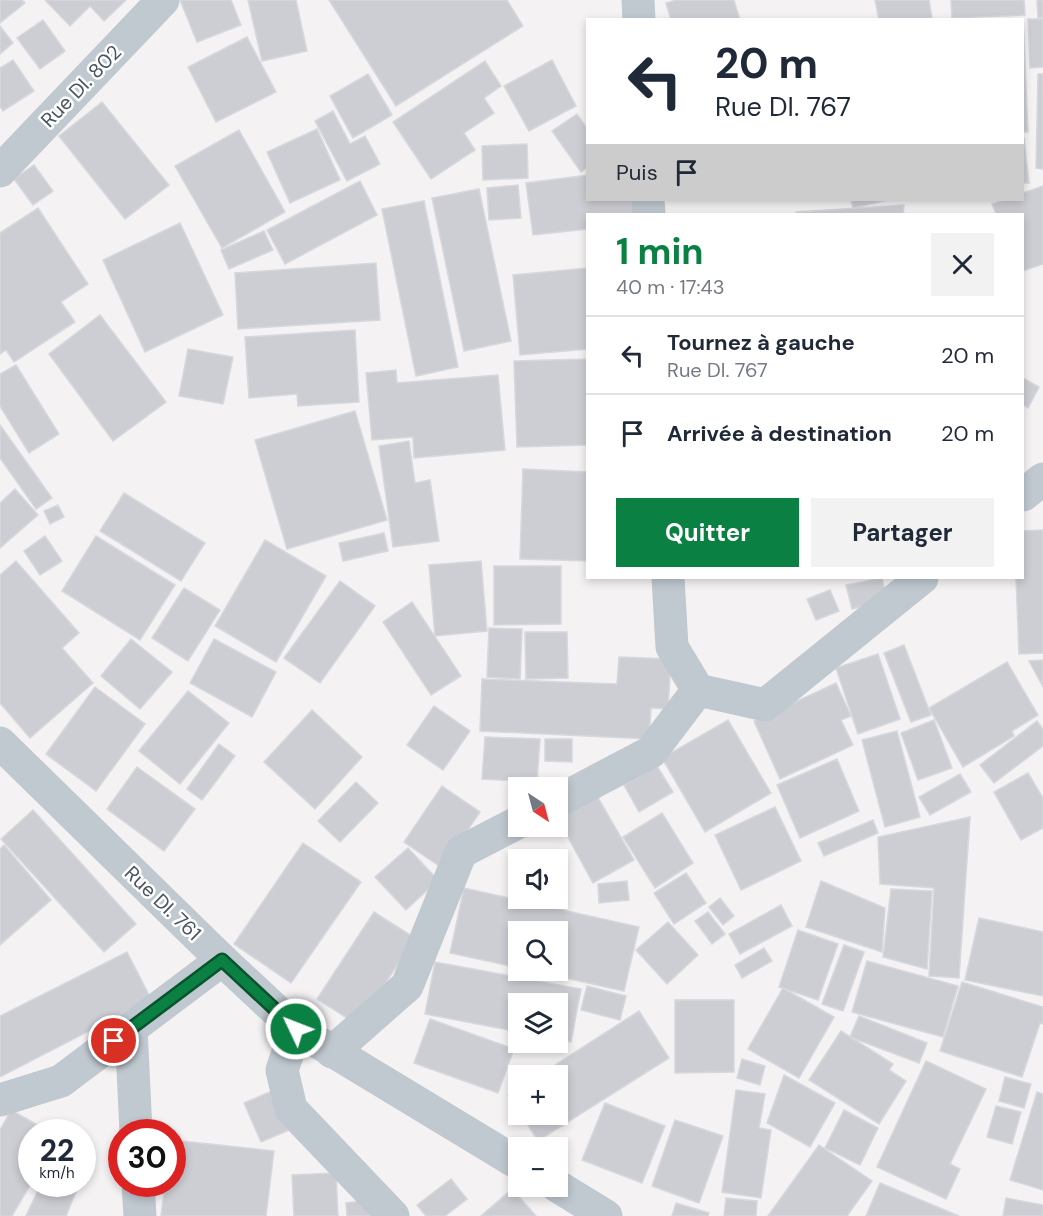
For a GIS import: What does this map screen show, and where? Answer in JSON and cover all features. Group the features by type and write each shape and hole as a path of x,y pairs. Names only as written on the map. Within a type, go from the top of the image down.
{"street":[{"name":"Rue DI. 802","path":"0,171 163,0"},
{"path":"638,0 639,18"},
{"path":"1024,494 1043,479"},
{"path":"668,579 672,647 698,690 765,705 921,579"},
{"path":"568,796 651,752 698,690"},
{"name":"Rue DI. 761","path":"0,743 296,1029 508,1157"},
{"path":"332,1052 408,987 461,852 508,828"},
{"path":"0,1100 61,1081 222,960"},
{"path":"131,1028 135,1119"},
{"path":"296,1029 282,1070 291,1109 393,1216"},
{"path":"568,1193 606,1216"},
{"path":"139,1197 140,1216"}],"building":[{"path":"0,0 22,0 25,3 0,23"},
{"path":"45,0 126,0 104,21 90,6 70,26"},
{"path":"180,0 231,0 241,25 197,42"},
{"path":"248,0 296,0 307,51 262,61"},
{"path":"329,0 507,0 523,26 396,106"},
{"path":"676,0 734,0 739,18 670,18 666,3"},
{"path":"875,0 929,0 932,18 879,18"},
{"path":"951,0 1024,0 1025,15 952,18"},
{"path":"1037,0 1043,0 1043,17 1038,18"},
{"path":"1028,19 1043,19 1043,67 1030,68"},
{"path":"43,20 65,51 40,69 17,38"},
{"path":"0,26 13,43 0,54"},
{"path":"247,37 276,92 216,122 188,67"},
{"path":"1024,42 1028,132 1024,132"},
{"path":"13,60 34,91 3,111 0,106 0,68"},
{"path":"552,60 576,106 529,131 504,86"},
{"path":"485,61 501,86 484,98 494,113 464,133 475,150 431,179 393,122"},
{"path":"368,74 392,115 353,138 330,96"},
{"path":"1038,74 1043,74 1043,169 1036,168"},
{"path":"102,102 169,185 125,219 59,136"},
{"path":"333,111 350,144 365,136 380,164 347,181 315,121"},
{"path":"577,114 586,127 586,168 581,172 552,131"},
{"path":"317,129 340,180 290,203 267,152"},
{"path":"239,130 285,212 222,248 175,166"},
{"path":"1024,138 1029,183 1024,183"},
{"path":"527,144 528,178 483,180 482,146"},
{"path":"34,165 53,191 33,205 14,179"},
{"path":"586,175 586,201 634,201 635,213 586,213 586,229 533,235 526,183"},
{"path":"360,181 377,215 285,264 267,230"},
{"path":"518,185 521,218 489,220 487,188"},
{"path":"1043,186 1043,264 1024,271 1024,213 996,213 992,204 1001,201 1024,201 1024,193"},
{"path":"479,189 511,341 464,351 432,198"},
{"path":"424,201 458,367 416,376 382,209"},
{"path":"851,201 884,201 853,208"},
{"path":"904,205 903,213 796,212"},
{"path":"38,208 88,284 61,302 75,322 14,362 6,350 0,354 0,233"},
{"path":"180,223 223,315 145,352 103,260"},
{"path":"264,231 273,250 229,269 221,250"},
{"path":"376,263 380,320 238,329 235,273"},
{"path":"586,268 586,349 520,355 513,275"},
{"path":"100,315 166,402 113,441 49,354"},
{"path":"355,330 359,402 298,406 297,394 249,398 245,337"},
{"path":"188,349 233,357 223,404 179,396"},
{"path":"586,359 586,445 517,447 514,361"},
{"path":"16,365 59,434 29,453 0,406 0,374"},
{"path":"396,370 397,383 498,375 505,450 414,458 413,437 372,440 366,373"},
{"path":"1024,379 1039,387 1028,408 1024,406"},
{"path":"355,411 387,520 287,549 255,440"},
{"path":"0,425 52,498 36,509 0,458"},
{"path":"409,441 415,483 430,480 439,541 393,547 379,446"},
{"path":"523,469 586,472 586,561 520,559"},
{"path":"15,489 38,515 0,548 0,503"},
{"path":"124,493 205,543 181,581 100,531"},
{"path":"58,505 64,517 50,524 44,511"},
{"path":"1043,530 1043,653 1019,654 1016,579 1024,579 1024,531"},
{"path":"384,533 388,551 343,561 339,543"},
{"path":"45,536 62,561 40,575 24,551"},
{"path":"96,536 175,585 140,640 62,591"},
{"path":"265,540 326,576 276,662 215,626"},
{"path":"16,561 79,633 62,648 93,683 30,738 0,703 0,575"},
{"path":"481,561 487,631 435,636 429,565"},
{"path":"494,566 561,566 561,624 494,625"},
{"path":"882,579 887,600 852,609 846,585"},
{"path":"340,581 375,606 320,683 284,658"},
{"path":"184,588 220,610 188,661 152,638"},
{"path":"830,590 839,611 816,620 807,599"},
{"path":"412,602 461,676 431,695 383,622"},
{"path":"489,628 522,629 520,679 487,677"},
{"path":"525,632 567,632 568,678 526,679"},
{"path":"131,639 172,672 140,709 101,676"},
{"path":"214,639 276,672 252,717 190,683"},
{"path":"904,645 931,715 911,722 884,653"},
{"path":"878,654 900,719 858,734 836,668"},
{"path":"619,657 671,659 668,709 651,708 649,739 480,731 482,679 617,684"},
{"path":"1043,660 1043,687 1029,661"},
{"path":"1007,662 1038,715 1012,731 1014,736 963,767 929,708"},
{"path":"836,683 851,716 841,720 853,745 780,779 754,721"},
{"path":"95,687 145,724 96,791 46,754"},
{"path":"188,691 229,723 180,784 139,751"},
{"path":"434,706 470,731 443,770 407,745"},
{"path":"312,710 362,757 315,809 264,762"},
{"path":"728,720 771,793 705,832 662,758"},
{"path":"934,720 952,768 918,780 901,733"},
{"path":"1037,721 1043,729 1043,746 994,783 980,765"},
{"path":"897,731 920,817 885,827 862,740"},
{"path":"485,737 540,739 537,777 508,777 508,780 482,779"},
{"path":"545,739 572,739 572,762 545,761"},
{"path":"219,744 235,756 202,800 187,789"},
{"path":"837,759 859,811 800,838 777,785"},
{"path":"657,766 673,792 639,812 624,785"},
{"path":"137,767 195,809 164,851 107,809"},
{"path":"1028,773 1043,798 1043,828 1021,840 994,792"},
{"path":"960,774 971,792 930,815 919,797"},
{"path":"356,782 378,803 340,842 318,821"},
{"path":"442,786 480,812 442,868 404,842"},
{"path":"597,796 634,860 593,883 568,837 568,813"},
{"path":"775,807 801,861 741,890 715,835"},
{"path":"33,810 136,924 104,952 1,839"},
{"path":"662,813 693,863 655,888 623,837"},
{"path":"970,817 959,978 929,976 934,888 880,884 878,837"},
{"path":"873,820 878,833 824,856 818,843"},
{"path":"303,843 361,882 291,983 234,944"},
{"path":"4,845 51,900 0,945 0,849"},
{"path":"408,848 438,880 406,910 375,877"},
{"path":"686,873 706,903 674,924 654,893"},
{"path":"627,881 629,900 599,903 598,884"},
{"path":"821,881 885,908 882,952 806,927"},
{"path":"464,888 508,898 508,909 558,909 639,927 624,991 568,979 568,921 508,921 508,966 450,953"},
{"path":"891,889 932,891 927,969 883,957"},
{"path":"720,898 734,916 723,925 709,907"},
{"path":"781,905 792,926 740,954 729,934"},
{"path":"374,912 415,938 358,1025 317,999"},
{"path":"708,912 725,934 712,944 695,921"},
{"path":"979,918 1043,932 1043,996 965,980"},
{"path":"668,922 698,955 667,984 636,950"},
{"path":"798,930 838,944 818,1000 779,987"},
{"path":"844,945 864,952 843,1011 822,1004"},
{"path":"764,948 772,961 742,978 735,965"},
{"path":"127,952 151,999 0,1077 0,1016"},
{"path":"867,961 958,986 943,1037 852,1012"},
{"path":"435,962 508,976 508,981 538,981 581,989 571,1042 568,1041 568,993 508,993 508,1030 425,1014"},
{"path":"962,982 1043,1007 1043,1024 1040,1023 1022,1077 940,1051"},
{"path":"587,986 626,996 620,1020 581,1010"},
{"path":"783,988 834,1017 799,1078 748,1049"},
{"path":"675,1000 734,1000 734,1072 675,1073"},
{"path":"639,1011 669,1058 568,1122 568,1065 555,1065"},
{"path":"859,1016 927,1043 919,1063 850,1037"},
{"path":"430,1019 508,1047 508,1053 513,1053 498,1093 414,1063"},
{"path":"841,1031 893,1064 889,1070 906,1081 879,1124 809,1080"},
{"path":"742,1059 765,1066 760,1085 737,1078"},
{"path":"926,1061 986,1089 950,1164 960,1169 946,1199 877,1167"},
{"path":"784,1075 835,1103 810,1147 767,1123"},
{"path":"1005,1077 1031,1084 1024,1108 999,1101"},
{"path":"736,1090 765,1094 759,1128 771,1130 761,1198 722,1192"},
{"path":"272,1091 289,1130 261,1142 244,1103"},
{"path":"1037,1092 1043,1094 1043,1190 1010,1180"},
{"path":"605,1103 665,1126 642,1183 582,1160"},
{"path":"996,1106 1021,1112 1012,1144 987,1137"},
{"path":"11,1110 27,1119 18,1119 18,1197 23,1197 12,1216 0,1216 0,1130"},
{"path":"844,1110 878,1128 860,1165 825,1148"},
{"path":"675,1120 723,1136 699,1203 652,1186"},
{"path":"528,1125 563,1125 544,1137 535,1137"},
{"path":"186,1142 274,1151 266,1216 161,1216 163,1197 186,1197"},
{"path":"819,1145 872,1181 847,1216 768,1216"},
{"path":"336,1173 338,1216 294,1216 292,1175"},
{"path":"451,1179 467,1199 445,1216 426,1216 417,1205"},
{"path":"880,1183 959,1216 866,1216"},
{"path":"508,1192 508,1197 519,1197 536,1216 481,1216"},
{"path":"35,1197 74,1197 66,1216 26,1216"},
{"path":"726,1198 757,1201 756,1216 724,1216"},
{"path":"1006,1198 1043,1205 1043,1216 1003,1216"},
{"path":"368,1200 369,1216 347,1216 346,1203"},
{"path":"676,1203 709,1213 708,1216 672,1216"}],"route":[{"path":"114,1041 222,960 296,1029"}]}
